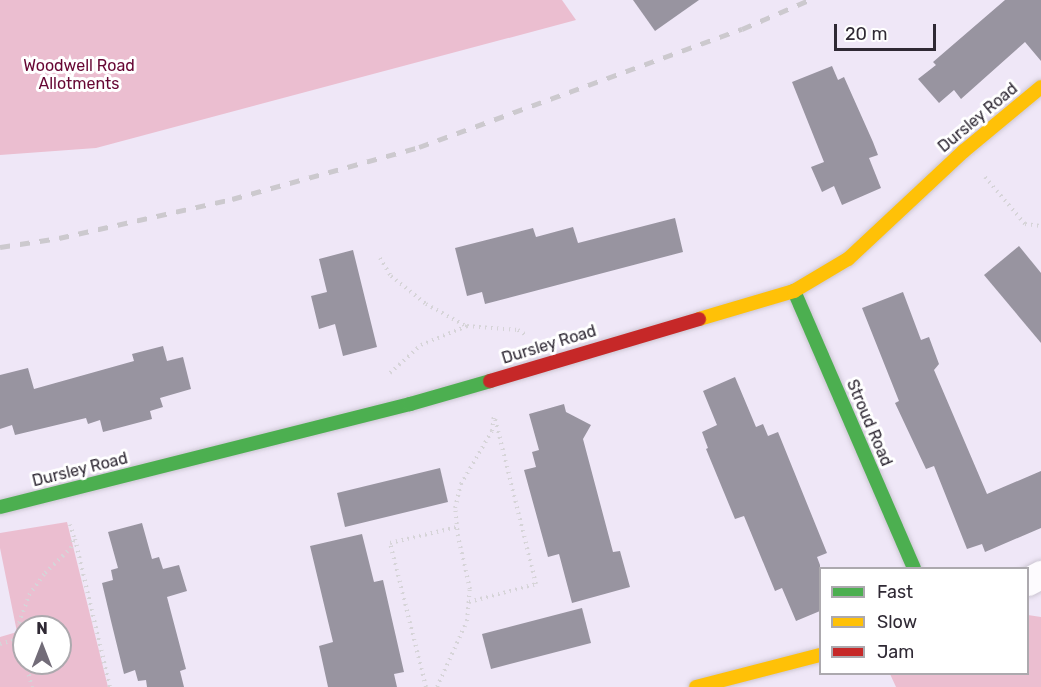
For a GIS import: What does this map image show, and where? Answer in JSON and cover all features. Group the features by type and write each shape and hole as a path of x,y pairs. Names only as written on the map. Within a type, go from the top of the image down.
{"street":[{"name":"Dursley Road","path":"0,507 362,416 794,291 848,259 963,151 1041,87"},
{"name":"Stroud Road","path":"794,291 914,567"},
{"path":"696,687 819,655"}],"path":[{"path":"963,151 1025,224 1041,226"},
{"path":"380,258 391,276 426,304 467,326 518,330 567,357"},
{"path":"362,416 384,378 421,345 467,326"},
{"path":"469,602 536,584 486,381"},
{"path":"437,687 467,621 469,602 470,589 455,508 461,484 492,430 494,415"},
{"path":"60,493 74,537 110,687"},
{"path":"426,687 390,543 457,527"},
{"path":"22,615 29,595 45,573 71,548 74,537"}],"green space":[{"name":"Woodwell Road Allotments","path":"0,0 562,0 576,20 96,148 0,155"},
{"path":"67,522 108,687 0,687 0,637 12,633 12,675 72,675 72,615 14,615 0,548 0,533"},
{"path":"1029,615 1041,617 1041,687 896,687 890,675 1029,675"}],"building":[{"path":"633,0 699,0 655,31"},
{"path":"1005,0 1041,0 1041,61 1025,42 961,99 954,90 939,103 918,79 936,65 933,62"},
{"path":"832,66 838,80 844,77 873,142 878,155 869,158 881,188 842,205 834,186 822,192 811,167 824,162 792,82"},
{"path":"675,218 683,252 485,304 482,292 467,296 455,248 533,228 536,237 573,227 578,243"},
{"path":"1019,246 1041,273 1041,343 984,275"},
{"path":"353,250 377,347 343,356 335,324 319,329 311,296 327,292 319,259"},
{"path":"903,292 921,340 929,337 939,364 934,370 987,494 1041,471 1041,528 985,552 982,544 967,549 934,466 926,469 895,403 899,401 862,308"},
{"path":"163,346 167,361 183,357 191,389 160,398 163,407 150,411 152,419 103,432 100,420 88,424 86,418 15,435 12,425 0,429 0,375 28,368 34,389 134,361 132,354"},
{"path":"735,377 756,427 763,424 768,436 778,432 827,553 817,557 820,565 819,611 796,621 782,588 775,591 744,516 735,519 706,449 708,448 702,432 717,425 703,391"},
{"path":"564,404 566,412 591,425 583,439 613,552 620,551 630,587 572,603 559,554 548,557 524,470 536,467 532,452 539,450 529,414"},
{"path":"440,468 448,502 345,527 337,493"},
{"path":"142,523 152,559 159,557 163,569 179,565 187,591 167,597 186,669 180,671 184,687 147,687 146,680 138,681 135,670 124,674 102,583 113,580 111,570 118,568 108,532"},
{"path":"362,534 374,582 383,580 404,672 394,674 397,687 328,687 319,646 333,642 310,546"},
{"path":"582,608 591,643 491,669 482,634"}],"railway":[{"path":"0,247 59,238 232,199 419,147 742,29 809,0"}],"traffic: fast":[{"path":"794,291 914,567"},
{"path":"0,507 410,404 490,381"}],"traffic: slow":[{"path":"699,319 794,291 848,259 964,151 1041,87"},
{"path":"696,687 819,655"}],"traffic: jam":[{"path":"490,381 699,319"}]}
